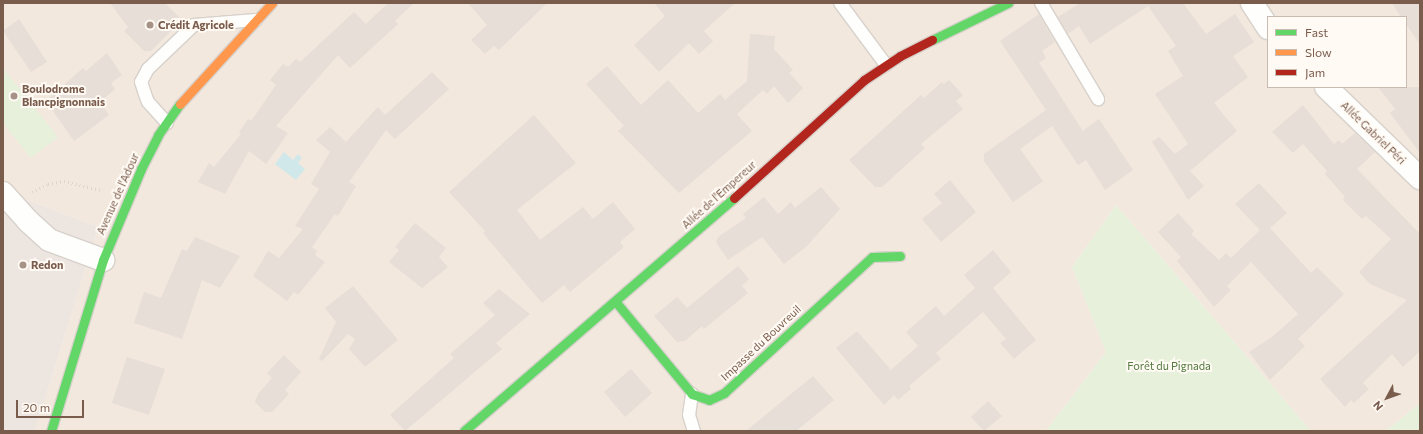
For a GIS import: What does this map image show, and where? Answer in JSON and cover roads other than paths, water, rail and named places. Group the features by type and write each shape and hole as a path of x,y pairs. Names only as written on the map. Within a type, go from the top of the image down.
{"street":[{"name":"Avenue de l'Adour","path":"50,431 103,260 140,169 167,123 201,79 272,3"},
{"name":"Allée de l'Empereur","path":"464,431 686,241 832,107 886,65 940,34 1008,3"},
{"path":"1252,3 1267,26"},
{"name":"Allée Gabriel Péri","path":"1327,88 1420,178"},
{"path":"3,193 49,240 103,260"},
{"name":"Impasse du Bouvreuil","path":"692,394 709,400 724,394 872,257 900,256"},
{"path":"615,301 692,394"}],"lane":[{"path":"840,3 886,65"},
{"path":"1042,3 1098,100"},
{"path":"167,123 148,102 145,94 142,82 148,69 194,25 256,20"},
{"path":"692,394 688,415 694,431"}],"water":[{"path":"284,152 293,160 298,154 302,158 298,163 305,169 296,180 275,164"}],"place":[{"name":"Crédit Agricole","path":"150,25"},
{"name":"Boulodrome Blancpignonnais","path":"14,96"},
{"name":"Redon","path":"23,265"}],"park label":[{"name":"Forêt du Pignada","path":"1169,366"}]}
